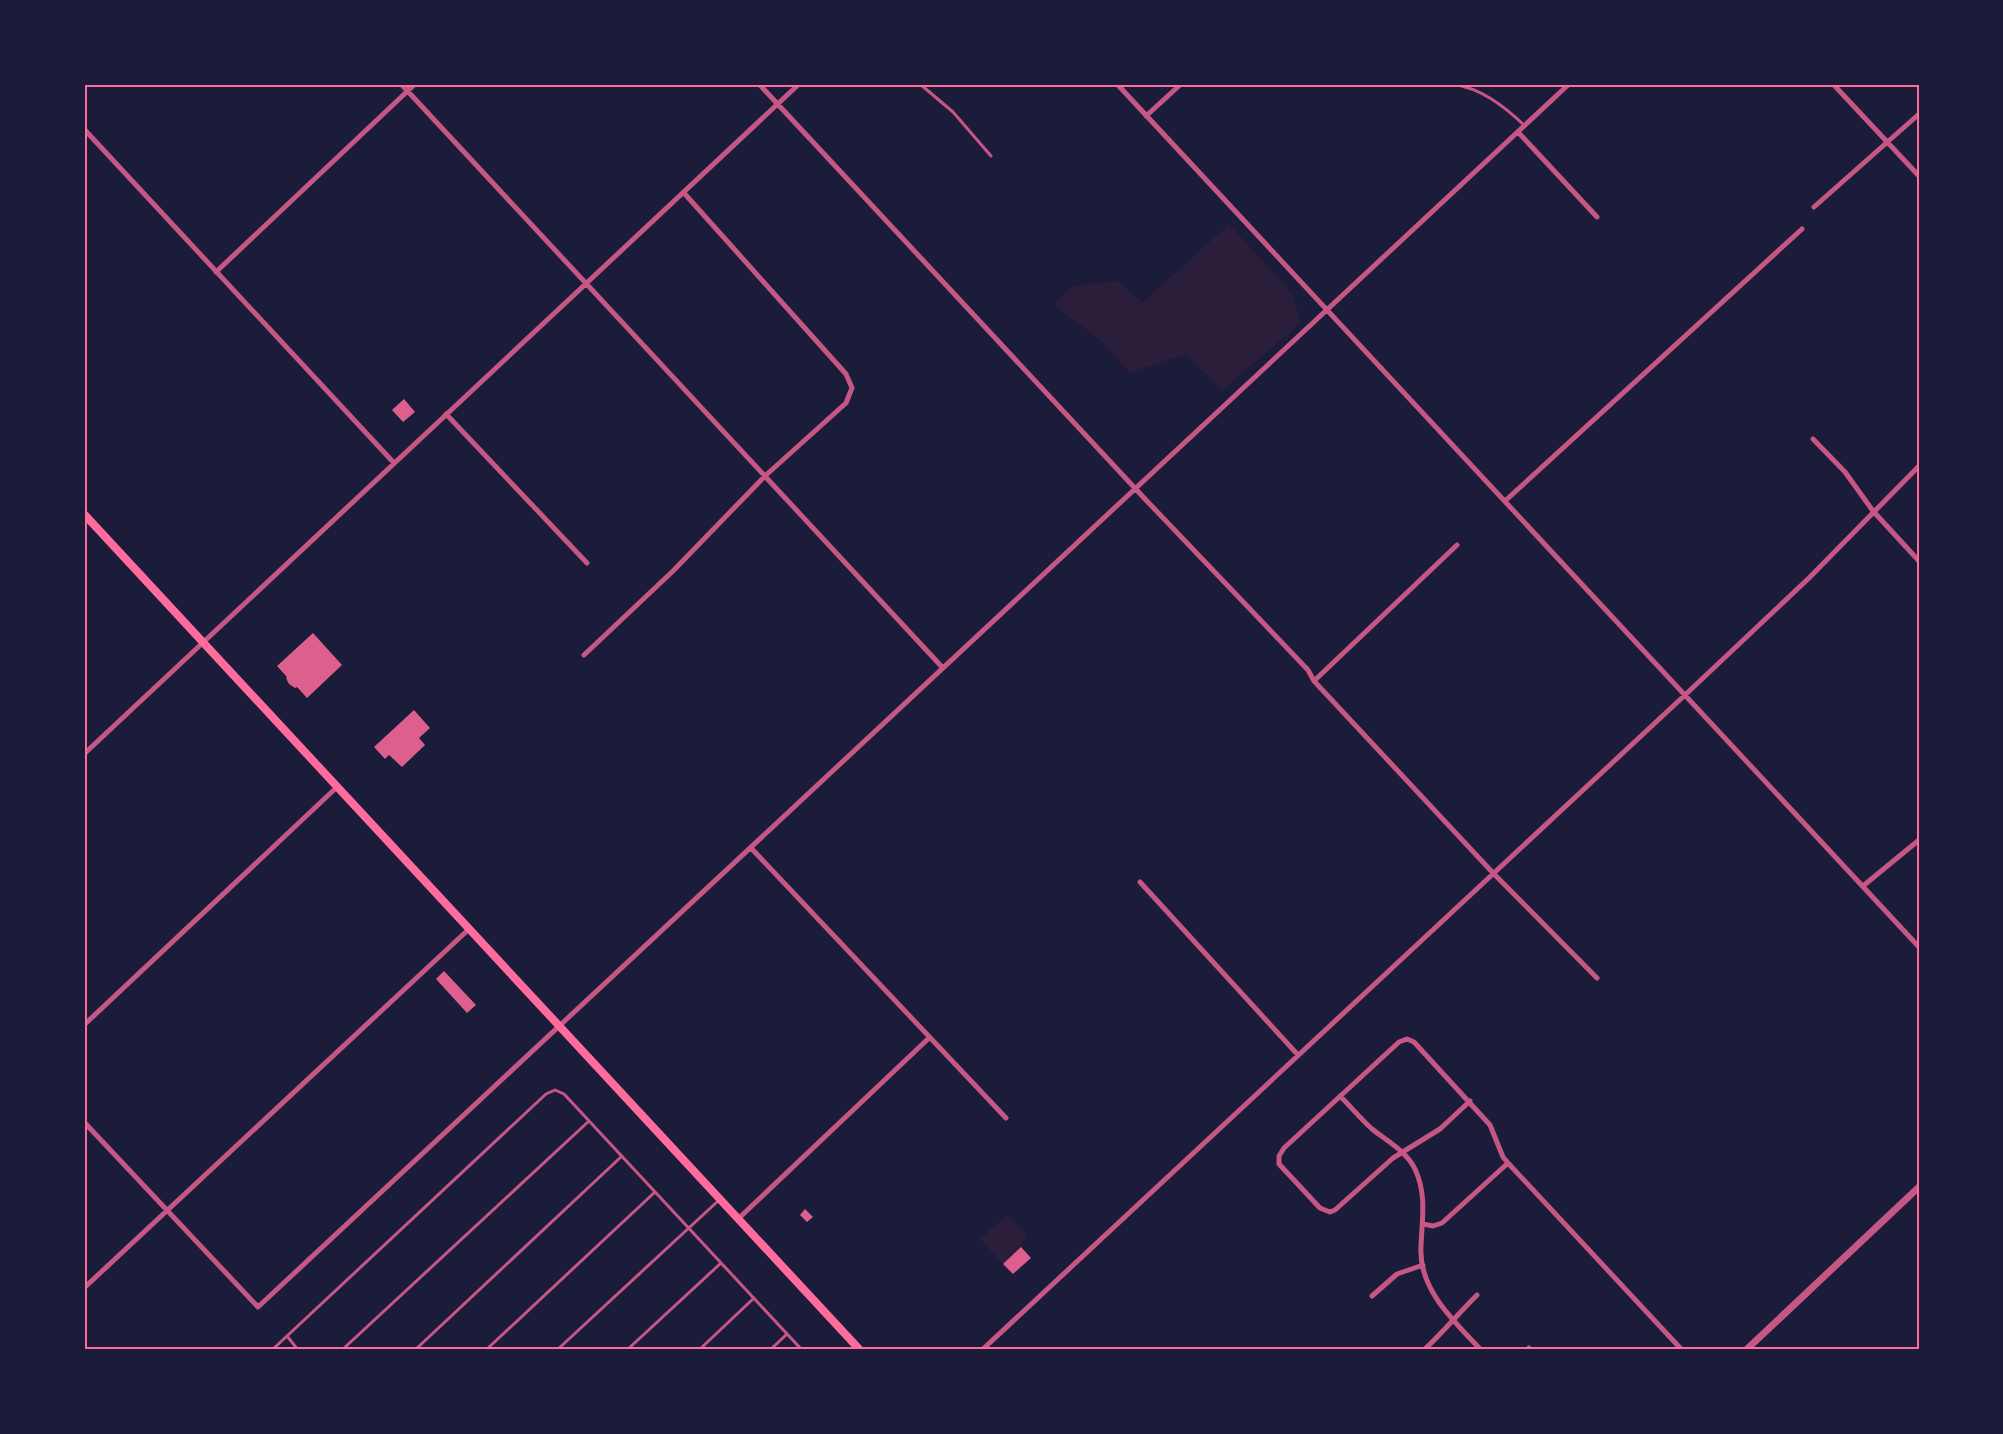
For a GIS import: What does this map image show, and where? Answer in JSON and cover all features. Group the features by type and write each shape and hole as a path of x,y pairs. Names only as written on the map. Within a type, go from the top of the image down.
{"main road":[{"path":"84,514 860,1350"}],"street":[{"path":"401,84 942,668"},
{"path":"216,272 415,84"},
{"path":"759,84 1135,489 1308,670 1314,681 1494,874 1597,978"},
{"path":"84,754 799,84"},
{"path":"1117,84 1919,947"},
{"path":"1146,116 1181,84"},
{"path":"84,1122 258,1306 1569,84"},
{"path":"1833,84 1919,176"},
{"path":"1814,207 1919,114"},
{"path":"84,129 394,463"},
{"path":"1518,132 1597,217"},
{"path":"584,655 673,571 765,476 846,403 852,388 846,374 684,193"},
{"path":"1505,501 1802,229"},
{"path":"446,414 587,563"},
{"path":"1813,439 1845,472 1874,511 1919,561"},
{"path":"982,1350 1685,695 1809,578 1919,466"},
{"path":"1314,681 1457,545"},
{"path":"84,1025 337,787"},
{"path":"1863,886 1919,840"},
{"path":"751,848 1006,1118"},
{"path":"1140,882 1298,1055"},
{"path":"84,1288 470,929"},
{"path":"738,1219 929,1038"},
{"path":"1470,1101 1440,1129 1393,1158 1339,1207 1330,1212 1320,1208 1279,1164 1279,1156 1284,1148 1399,1042 1407,1039 1414,1042 1470,1101 1490,1125 1503,1157 1508,1163 1682,1350"},
{"path":"1340,1096 1372,1128 1402,1152 1414,1167 1421,1185 1424,1207 1420,1248 1423,1265 1434,1296 1481,1350"},
{"path":"1424,1224 1433,1226 1443,1223 1508,1163"},
{"path":"1746,1350 1919,1187"},
{"path":"1372,1296 1397,1274 1423,1265"},
{"path":"1424,1350 1478,1295"}],"lane":[{"path":"920,84 953,112 991,156"},
{"path":"1452,84 1474,89 1508,110 1525,126"},
{"path":"272,1350 546,1094 555,1090 564,1094 802,1350"},
{"path":"342,1350 588,1121"},
{"path":"415,1350 622,1156"},
{"path":"486,1350 655,1192"},
{"path":"557,1350 720,1199"},
{"path":"627,1350 720,1263"},
{"path":"699,1350 754,1298"},
{"path":"770,1350 787,1334"},
{"path":"287,1336 298,1350"}],"shaded area":[{"path":"1229,224 1292,293 1301,323 1222,390 1185,354 1130,373 1101,341 1054,305 1071,286 1119,281 1142,303"},
{"path":"1008,1214 1027,1235 1021,1240 1019,1245 1021,1247 1003,1264 980,1239"}],"building":[{"path":"404,399 415,412 403,422 392,410"},
{"path":"313,633 342,665 307,698 297,687 289,684 287,677 277,666"},
{"path":"414,710 430,728 419,738 425,745 402,767 389,755 385,759 374,747"},
{"path":"444,971 476,1005 467,1013 436,979"},
{"path":"805,1209 813,1217 807,1222 800,1215"},
{"path":"1021,1247 1031,1258 1013,1274 1003,1264"}]}
